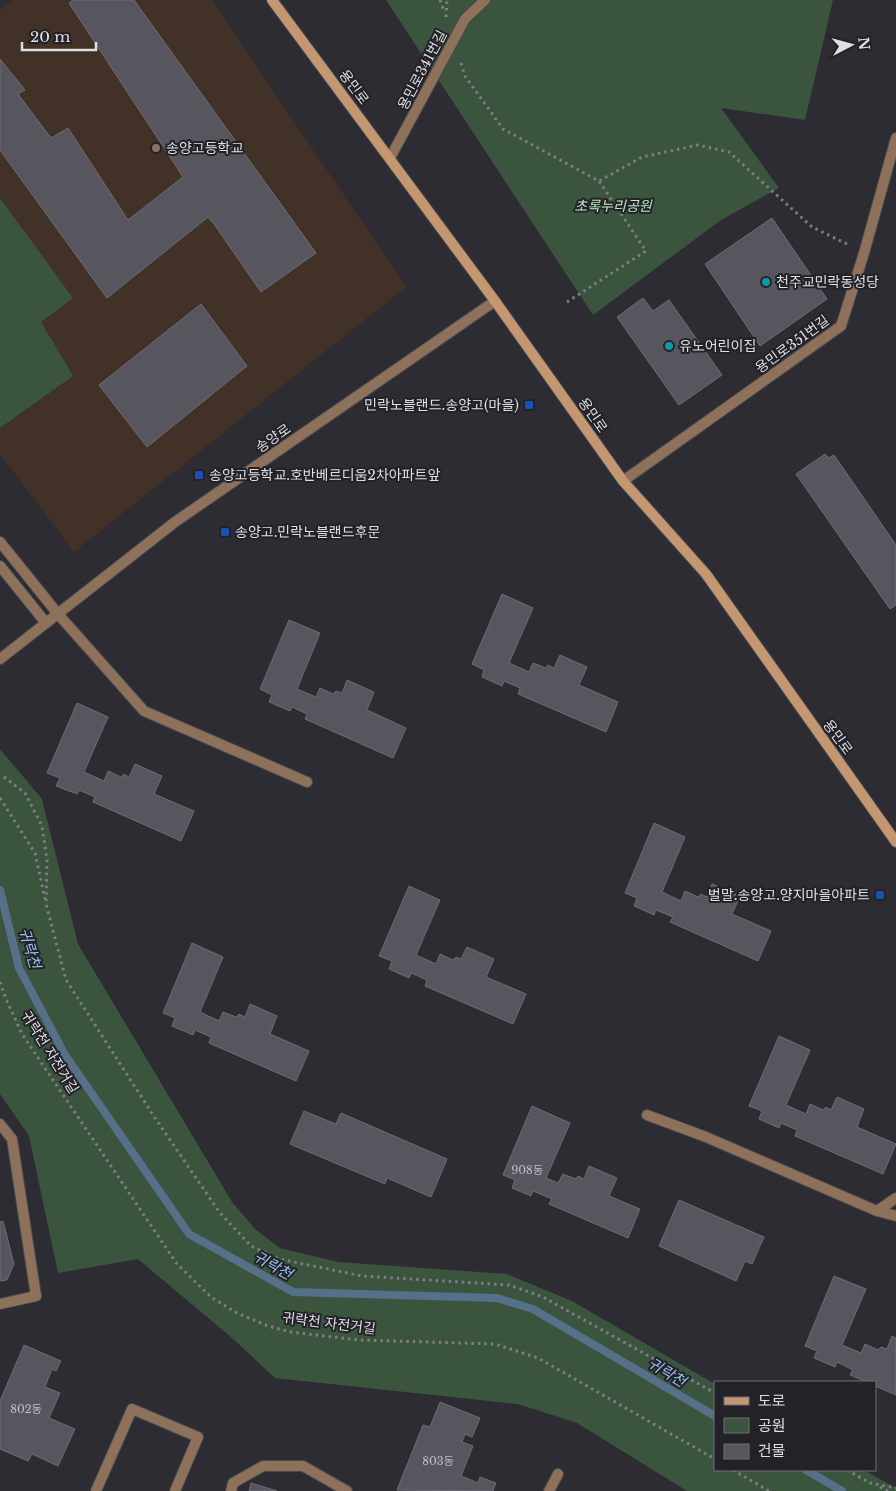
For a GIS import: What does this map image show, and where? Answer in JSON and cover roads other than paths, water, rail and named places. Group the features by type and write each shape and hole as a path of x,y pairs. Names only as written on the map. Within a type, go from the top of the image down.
{"street":[{"name":"용민로","path":"272,0 495,301 623,481 706,574 896,842"},
{"name":"용민로341번길","path":"390,158 465,19 486,0"},
{"name":"용민로351번길","path":"623,481 841,326 864,253 896,138"},
{"name":"송양로","path":"0,659 175,522 495,301"},
{"path":"0,542 58,614 144,710 307,782"},
{"path":"0,566 46,623"},
{"path":"647,1114 877,1211 896,1216"},
{"path":"0,1124 12,1139 36,1296 0,1304"},
{"path":"877,1211 896,1198"},
{"path":"96,1491 132,1409 198,1437 175,1491"},
{"path":"230,1491 234,1483 263,1466 303,1466 347,1491"},
{"path":"549,1491 558,1474"}],"waterway":[{"name":"귀락천","path":"0,890 19,968 65,1055 189,1234 293,1292 497,1298 533,1309 714,1415"},
{"name":"귀락천","path":"808,1471 842,1491"}],"place":[{"name":"송양고등학교","path":"156,148"},
{"name":"천주교민락동성당","path":"766,282"},
{"name":"유노어린이집","path":"669,346"},
{"name":"민락노블랜드.송양고(마을)","path":"529,405"},
{"name":"송양고등학교.호반베르디움2차아파트앞","path":"199,475"},
{"name":"송양고.민락노블랜드후문","path":"225,532"},
{"name":"벌말.송양고.양지마을아파트","path":"880,895"}],"park label":[{"name":"초록누리공원","path":"613,206"}]}
